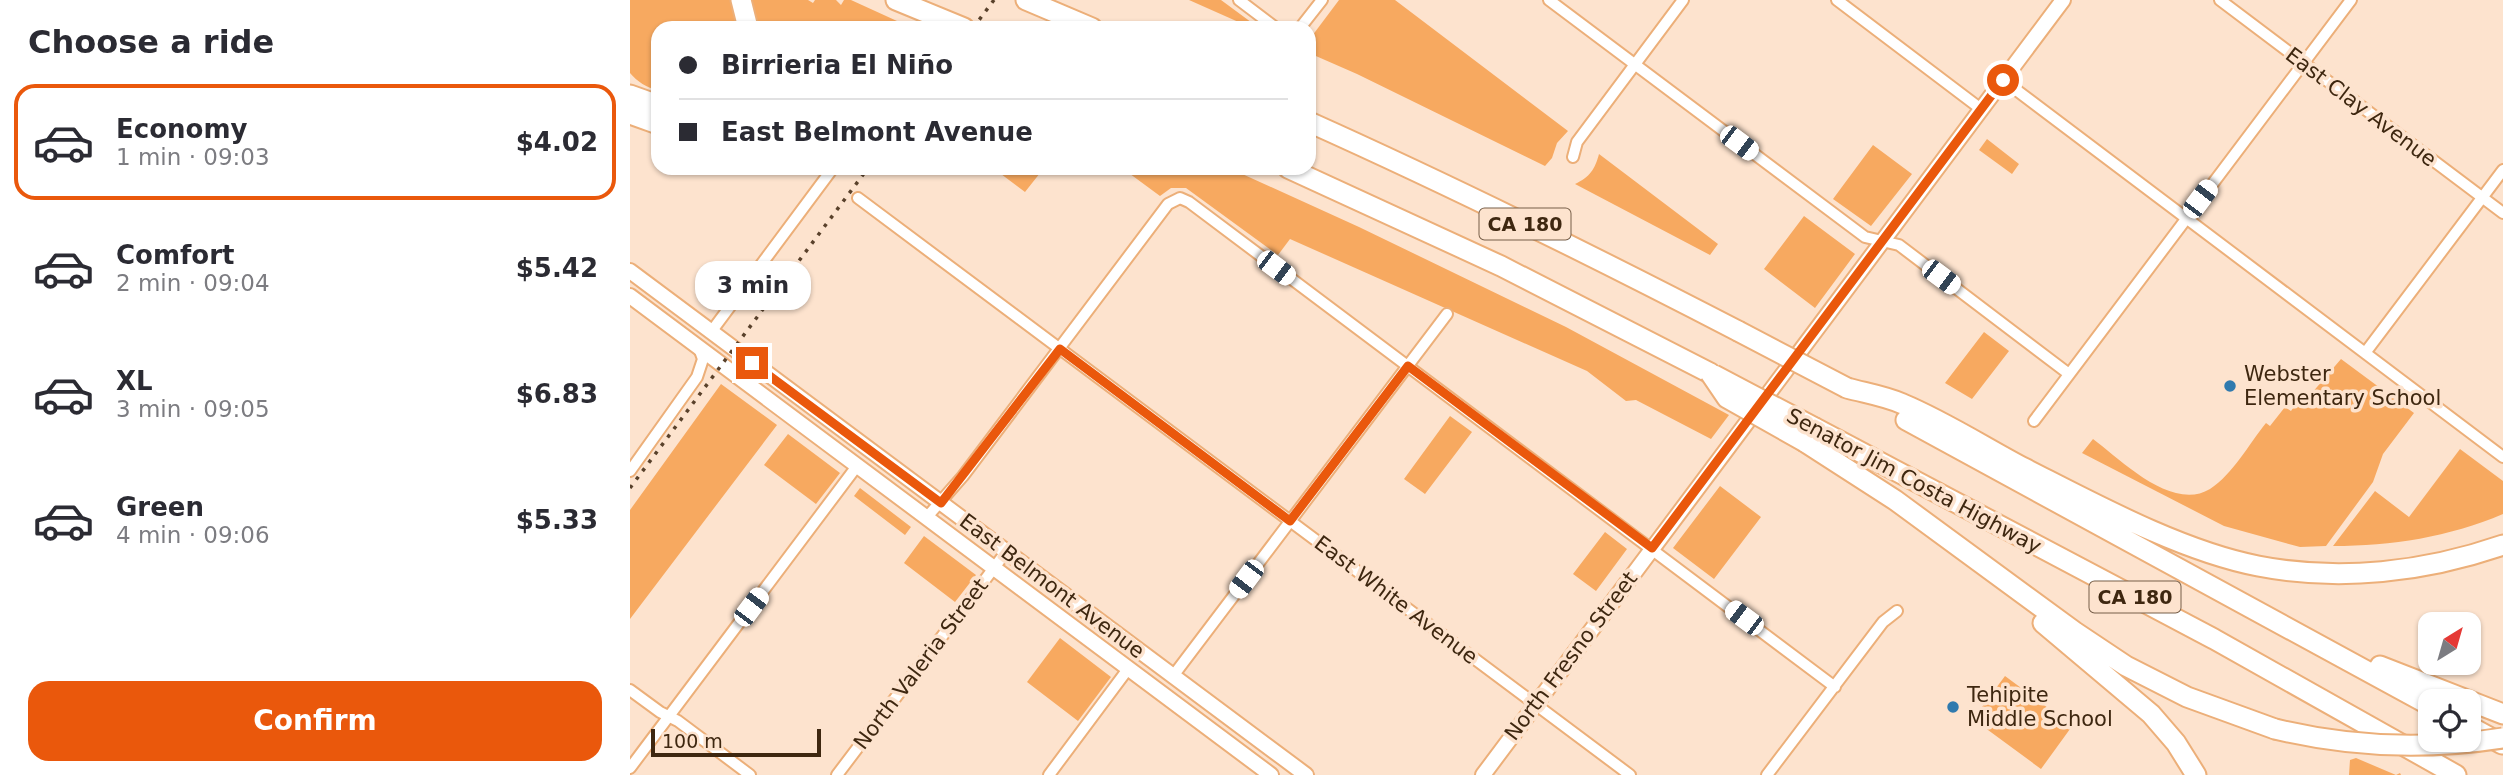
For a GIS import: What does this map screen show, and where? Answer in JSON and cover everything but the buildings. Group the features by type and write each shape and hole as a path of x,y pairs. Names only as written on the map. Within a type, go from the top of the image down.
{"highway":[{"path":"741,0 746,21"},
{"path":"896,0 948,21"},
{"path":"1026,0 1076,21"},
{"path":"630,90 651,102"},
{"path":"630,95 651,103"},
{"path":"630,114 651,122"},
{"name":"CA 180","path":"1316,125 1649,285 1738,331 2418,699"},
{"name":"CA 180","path":"1303,175 1501,266 1710,373 1727,398 1810,435"},
{"path":"1847,388 1902,403 2025,468 2150,528 2199,548 2256,565 2314,572 2364,573 2403,570 2456,560 2503,545"},
{"path":"1810,435 2075,632 2126,666 2187,697 2275,729 2329,740 2433,745 2485,733 2503,745"},
{"name":"Senator Jim Costa Highway","path":"1810,435 2214,639 2453,774"},
{"path":"1940,532 2151,714 2176,743 2196,775"},
{"path":"2303,636 2503,714"}],"main road":[{"name":"North Fresno Street","path":"1483,775 2063,0"},
{"name":"East Belmont Avenue","path":"630,271 1306,775"},
{"name":"East Belmont Avenue","path":"630,296 1267,774"},
{"path":"654,315 670,314 704,337 711,332"}],"street":[{"path":"1239,0 1267,21"},
{"path":"1306,21 1322,0"},
{"path":"1549,0 1865,237 1899,245 2069,374"},
{"path":"1573,157 1577,142 1683,0"},
{"path":"1837,0 1981,109"},
{"name":"East Clay Avenue","path":"2220,0 2503,213"},
{"path":"2034,421 2351,0"},
{"path":"2003,80 2503,457"},
{"path":"2365,353 2503,170"},
{"path":"711,332 822,175"},
{"name":"East White Avenue","path":"859,198 1630,775"},
{"path":"927,517 941,503 1060,349 1168,204 1177,198 1189,202 1835,687"},
{"path":"1173,676 1447,314"},
{"path":"630,471 697,377 703,359 699,348"},
{"path":"630,768 857,466"},
{"name":"North Valeria Street","path":"837,775 1006,552"},
{"path":"1767,775 1883,622 1897,611"},
{"path":"1049,775 1128,669"},
{"path":"630,690 750,775"}],"shaded area":[{"path":"630,0 730,0 735,21 651,21 651,88 630,73"},
{"path":"747,0 808,0 813,3 815,0 836,0 841,5 844,0 851,0 897,21 756,21"},
{"path":"1189,0 1221,0 1250,21 1236,21"},
{"path":"1339,0 1395,0 1568,131 1557,143 1552,158 1545,166 1316,56 1316,31"},
{"path":"1987,139 2019,164 2012,174 1979,150"},
{"path":"1873,145 1912,174 1871,226 1833,199"},
{"path":"1599,154 1718,244 1710,255 1575,184 1591,172"},
{"path":"1002,175 1038,175 1025,192"},
{"path":"1132,175 1244,175 1566,327 1729,415 1711,439 1636,400 1626,401 1587,371 1290,239 1278,255 1186,188 1171,188 1160,196"},
{"path":"1804,216 1855,254 1815,308 1764,269"},
{"path":"1984,332 2009,351 1972,399 1945,383"},
{"path":"2341,359 2414,413 2383,454 2373,482 2326,546 2300,547 2224,526 2082,453 2093,439 2132,470 2164,489 2180,494 2195,494 2210,489 2233,467 2266,423 2270,426 2285,407 2291,411 2305,391 2311,394"},
{"path":"721,384 777,425 630,619 630,510"},
{"path":"1450,416 1472,432 1425,494 1404,479"},
{"path":"788,434 840,473 816,504 764,465"},
{"path":"2460,449 2503,481 2503,514 2462,529 2420,539 2333,546 2375,491 2409,517"},
{"path":"1720,486 1761,517 1714,579 1673,548"},
{"path":"860,488 911,527 905,535 854,496"},
{"path":"1605,532 1627,549 1596,591 1573,574"},
{"path":"924,536 976,575 955,602 904,563"},
{"path":"1060,638 1111,677 1078,721 1027,682"},
{"path":"2005,676 2048,708 2046,711 2070,729 2041,769 1973,719"},
{"path":"2356,758 2396,775 2349,775 2350,760"}],"railway":[{"path":"978,21 994,0"},
{"path":"630,488 863,175"}],"place":[{"name":"Webster Elementary School","path":"2230,386"},
{"name":"Tehipite Middle School","path":"1953,707"}],"route":[{"path":"752,363 941,503 1060,349 1290,521 1408,366 1652,548 2003,80"}]}
